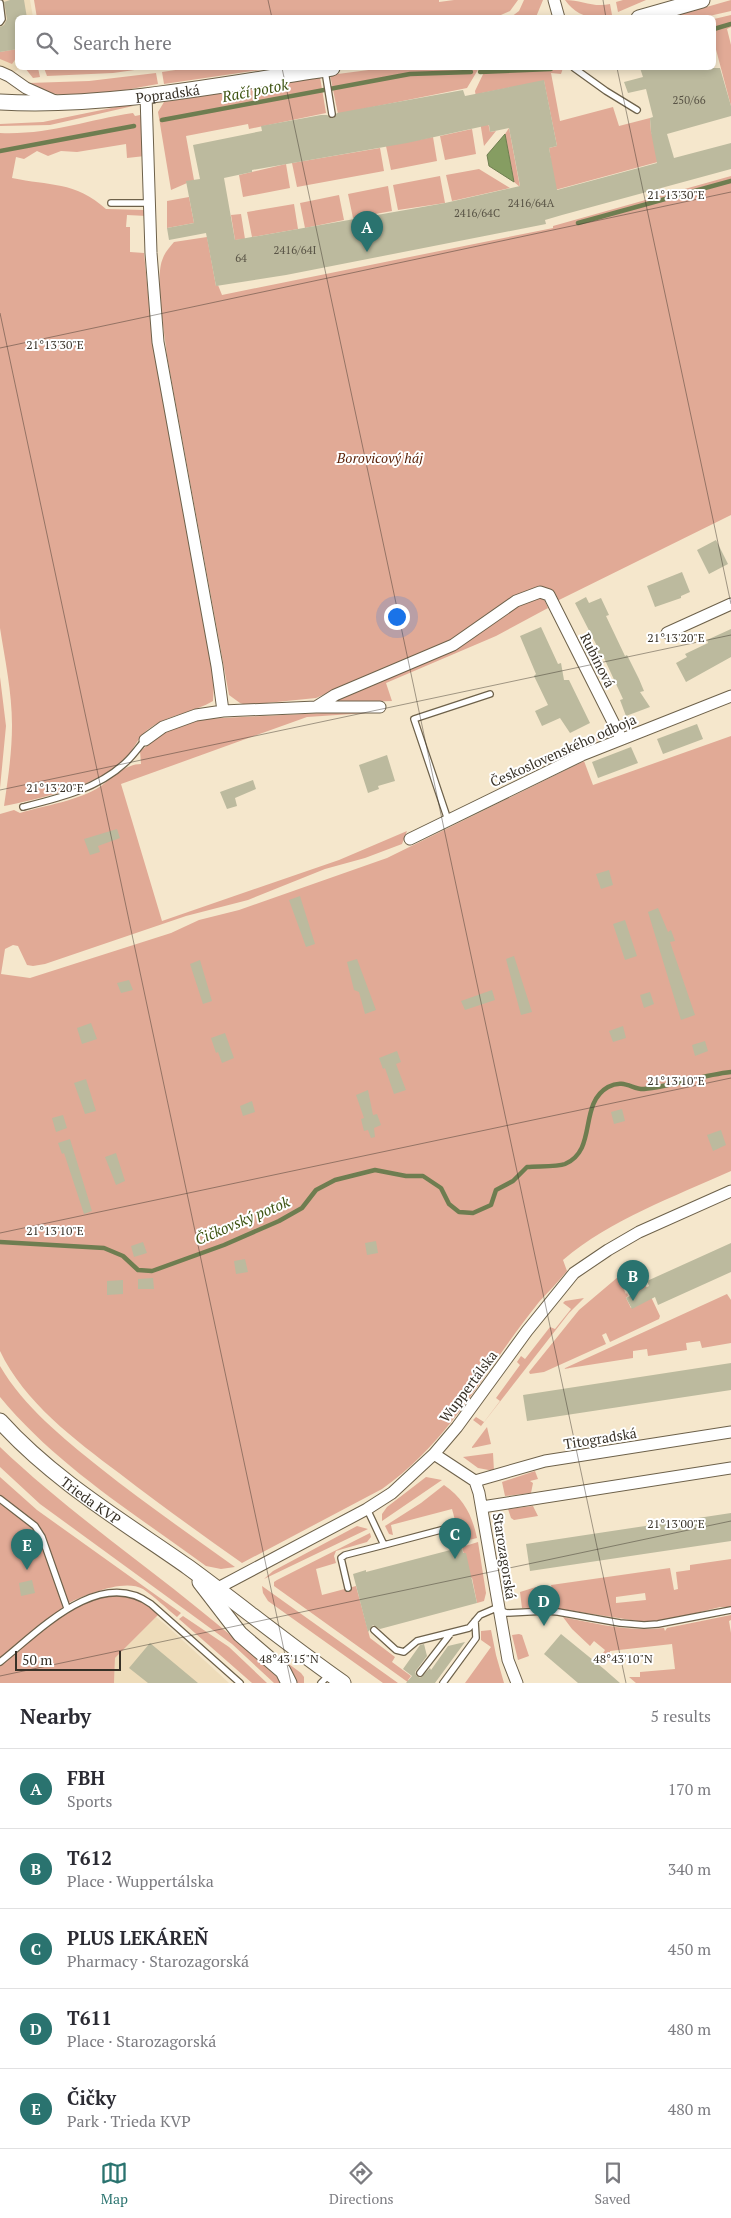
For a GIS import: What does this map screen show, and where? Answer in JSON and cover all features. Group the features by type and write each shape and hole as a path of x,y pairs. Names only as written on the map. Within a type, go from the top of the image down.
{"street":[{"path":"554,0 558,15"},
{"path":"650,15 702,0"},
{"path":"0,72 30,91 61,103"},
{"name":"Popradská","path":"0,102 61,103 146,95 327,73"},
{"path":"146,95 152,274 158,342 218,666 223,711"},
{"name":"Rubínová","path":"316,707 335,695 453,644 516,601 540,592 548,595 621,738"},
{"path":"667,633 731,604"},
{"name":"Československého odboja","path":"410,839 621,738 731,696"},
{"path":"145,740 163,727 187,717 223,711 380,706"},
{"name":"Wuppertálska","path":"216,1589 367,1510 408,1480 434,1454 457,1426 544,1309 574,1273 639,1232 731,1191"},
{"name":"Trieda KVP","path":"0,1421 63,1479 190,1569 325,1678 343,1683"},
{"name":"Titogradská","path":"475,1482 545,1461 731,1432"},
{"path":"434,1454 475,1482"},
{"path":"482,1506 731,1468"},
{"name":"Starozagorská","path":"475,1482 482,1506 508,1660 517,1683"},
{"name":"Trieda KVP","path":"190,1569 240,1634 283,1671 288,1683"}],"lane":[{"path":"0,3 2,19 0,22"},
{"path":"577,70 637,110"},
{"path":"327,73 332,114"},
{"path":"111,203 150,203"},
{"path":"448,820 414,719 490,694"},
{"path":"23,807 66,796 85,788 120,768 145,740"},
{"path":"0,1499 34,1526 42,1537 66,1608"},
{"path":"367,1510 384,1545"},
{"path":"348,1588 341,1558 345,1555 456,1526"},
{"path":"0,1662 66,1608 113,1592 134,1595 144,1599 240,1683"},
{"path":"374,1630 396,1650 404,1652 417,1642 469,1628 480,1615 498,1609 508,1613 546,1610 620,1623 644,1625 731,1610"},
{"path":"443,1683 476,1638 475,1621"},
{"path":"420,1674 451,1633"}],"shaded area":[{"path":"0,0 30,0 33,15 15,15 15,70 17,70 9,76 0,72"},
{"path":"505,134 514,182 489,166 487,155"},
{"path":"156,1617 229,1683 114,1683 115,1658"}],"green space":[{"path":"34,0 439,0 439,2 454,0 518,0 510,11 501,15 36,15"},
{"path":"524,0 543,0 537,15 514,15 519,11"},
{"path":"565,0 598,5 610,4 612,15 583,15"},
{"path":"623,0 646,0 618,12 616,2"},
{"path":"731,0 731,11 714,15 678,15"},
{"path":"731,15 731,27 727,29 731,45 731,106 716,50 716,19"},
{"path":"15,49 15,60 12,64 0,59 0,52"},
{"path":"27,70 38,70 40,77 33,78"},
{"path":"45,70 135,70 113,73 47,76"},
{"path":"176,70 260,70 164,84 162,72"},
{"path":"369,70 478,70 467,88 338,114 330,75"},
{"path":"485,70 562,70 561,74 551,73 560,121 613,107 619,126 650,118 651,132 665,160 555,190 549,148 557,146 544,81 482,93 490,132 496,131 484,146 475,91"},
{"path":"156,73 158,84 92,95 57,94 42,90 29,83 89,81"},
{"path":"320,77 326,113 249,129 248,124 186,136 194,180 171,190 158,112 164,102"},
{"path":"126,105 133,106 50,125 0,126 0,124 43,122"},
{"path":"133,113 135,116 140,115 143,122 145,156 127,158 126,144 77,152 61,151 48,156 37,151 24,159 16,157 12,178 72,189 95,200 106,209 145,210 147,216 127,215 126,227 130,227 130,252 144,253 153,342 214,682 213,701 153,726 143,734 124,760 99,777 67,790 34,800 4,806 11,755 12,713 10,688 0,628 0,133 35,132"},
{"path":"509,128 520,187 514,182 505,134"},
{"path":"472,129 476,154 445,160 440,136"},
{"path":"433,137 437,161 391,170 386,146"},
{"path":"380,148 384,171 297,187 292,163"},
{"path":"286,164 290,188 243,197 239,175"},
{"path":"479,169 510,188 452,201 446,175"},
{"path":"440,176 445,203 398,210 393,185"},
{"name":"Borovicový háj","path":"731,176 731,515 557,601 553,594 506,602 455,638 316,698 246,705 229,695 162,320 161,267 165,254 174,242 207,237 216,286 218,285 222,295 553,228 553,226"},
{"path":"388,186 392,211 353,218 348,194"},
{"path":"339,195 344,220 305,228 300,203"},
{"path":"189,197 194,223 167,228 167,201"},
{"path":"294,204 298,229 252,237 247,212"},
{"path":"241,214 245,239 235,240 231,215"},
{"path":"533,597 543,597 548,608 496,636 386,683 392,701 335,703 381,681"},
{"path":"0,677 6,726 0,788"},
{"path":"381,710 382,712 307,717 121,784 162,921 339,860 407,831 402,844 365,858 325,869 248,900 186,916 45,964 27,965 18,946 13,945 5,949 1,974 30,978 171,933 199,920 239,910 387,858 584,761 593,785 731,736 731,1171 665,1200 601,1232 563,1260 567,1271 520,1326 448,1426 406,1470 382,1489 242,1563 149,1496 52,1419 10,1370 0,1351 0,814 14,810 20,813 72,799 92,791 130,766 141,764 140,751 171,728 204,719"},
{"path":"608,726 608,732 603,738 558,756 549,755 606,733"},
{"path":"636,1265 660,1316 659,1319 610,1342 606,1333 602,1335 606,1344 544,1372 530,1374 529,1372 579,1310 618,1277 627,1293 628,1296 626,1298 631,1308 640,1304 635,1293 632,1294 624,1272"},
{"path":"727,1294 731,1300 731,1343 702,1348 700,1341 686,1343 687,1350 648,1356 647,1349 633,1351 633,1358 563,1369"},
{"path":"584,1298 569,1313 467,1444 481,1426 473,1420 476,1417 484,1422 500,1401 496,1398 520,1365 517,1362 521,1356 525,1359 550,1327 555,1329 571,1309 563,1303"},
{"path":"0,1366 32,1408 72,1445 132,1493 235,1567 221,1569 206,1566 98,1488 46,1445 0,1397"},
{"path":"487,1427 491,1444 472,1448 472,1447"},
{"path":"0,1447 68,1506 245,1647 281,1683 274,1683 232,1644 40,1504 0,1467"},
{"path":"493,1453 494,1471 478,1468 463,1457"},
{"path":"535,1471 538,1479 530,1481 533,1483 531,1493 505,1496 502,1482"},
{"path":"0,1477 37,1510 181,1613 177,1617 143,1589 126,1585 105,1589 68,1603 44,1535 37,1525 0,1495"},
{"path":"426,1477 442,1480 382,1521 382,1514 387,1507"},
{"path":"444,1485 457,1496 466,1508 473,1522 477,1538 461,1542 452,1509 391,1525 393,1535 389,1534 385,1526 421,1503"},
{"path":"0,1499 19,1513 42,1537 67,1608 91,1598 124,1593 161,1612 115,1658 114,1683 0,1683"},
{"path":"533,1506 538,1516 514,1520 511,1518 508,1509"},
{"path":"357,1526 368,1529 264,1579 273,1571"},
{"path":"370,1533 371,1537 367,1542 336,1551 334,1556 336,1563 316,1569 322,1595 356,1586 370,1638 395,1657 392,1662 411,1676 408,1680 412,1683 409,1683 274,1586 274,1582 277,1580"},
{"path":"478,1542 486,1593 484,1601 477,1603 472,1578 470,1578 462,1547"},
{"path":"731,1559 731,1607 720,1607 673,1619 644,1622 547,1607 522,1608 520,1592 536,1587 537,1592 552,1590 551,1585 670,1568 674,1590 678,1589 676,1572 690,1570 690,1565","holes":["645,1593 646,1600 616,1603 616,1597"]},
{"path":"262,1586 398,1683 383,1683 268,1601 263,1593"},
{"path":"731,1615 731,1620 729,1621 731,1633 731,1683 636,1683 629,1677 640,1677 640,1672 675,1669 672,1644 610,1651 608,1661 602,1655 605,1650 594,1641 590,1646 572,1629 563,1617 626,1628 664,1628 665,1631 667,1628"},
{"path":"183,1616 229,1647 267,1683 252,1683 179,1619"},
{"path":"491,1630 504,1683 465,1683 491,1647 481,1640 481,1631"},
{"path":"512,1635 522,1635 529,1656 518,1660"},
{"path":"273,1652 301,1673 304,1677 304,1683 296,1683 289,1668"}],"building":[{"path":"24,0 26,15 15,15 15,50 0,52 0,27 4,25 7,19 4,2"},
{"path":"716,68 720,68 731,106 731,116 667,134 674,158 731,143 731,169 545,220 546,224 286,275 216,286 206,233 169,240 167,228 194,223 186,181 200,179 193,145 262,131 261,126 321,115 333,118 337,113 463,90 465,96 544,80 557,146 549,148 557,190 657,163 651,132 650,118 653,117 646,89 628,93 624,82 643,77 641,70 716,70","holes":["489,125 490,132 509,128 520,186 445,203 235,240 224,178 252,172 252,170 407,143"]},
{"path":"716,540 728,564 709,574 697,550"},
{"path":"682,572 690,592 681,596 681,598 655,607 647,586"},
{"path":"586,597 589,603 601,598 609,615 606,616 644,691 640,692 650,707 626,716 620,700 623,699 604,658 599,660 594,650 598,648 575,603"},
{"path":"541,627 558,664 561,663 564,680 569,680 590,723 570,733 560,718 542,726 535,711 548,705 534,676 536,674 520,636"},
{"path":"731,629 731,657 686,682 676,663 687,657 685,654 708,643 707,640"},
{"path":"697,724 703,739 663,754 657,739"},
{"path":"631,747 638,763 598,778 592,762"},
{"path":"387,755 395,781 378,786 379,789 368,793 359,765"},
{"path":"253,780 256,789 235,798 237,806 227,809 220,792"},
{"path":"117,829 120,838 98,846 100,852 90,855 84,839"},
{"path":"609,870 613,885 601,889 596,874"},
{"path":"300,896 315,944 306,947 289,900"},
{"path":"658,908 668,932 671,930 675,941 670,942 695,1015 681,1020 648,912"},
{"path":"625,920 637,956 625,960 613,924"},
{"path":"514,956 532,1012 521,1015 506,959"},
{"path":"357,959 376,1010 365,1014 359,992 354,990 347,962"},
{"path":"200,960 212,1001 203,1004 190,964"},
{"path":"129,980 133,990 121,993 117,983"},
{"path":"492,990 495,1000 465,1010 461,1001"},
{"path":"650,992 654,1004 644,1008 640,995"},
{"path":"91,1023 97,1039 82,1044 77,1028"},
{"path":"623,1026 626,1038 613,1042 609,1031"},
{"path":"225,1033 234,1058 222,1063 211,1038"},
{"path":"705,1041 708,1051 695,1056 692,1045"},
{"path":"397,1051 401,1062 396,1064 406,1090 394,1094 385,1068 383,1069 379,1058"},
{"path":"86,1079 96,1111 85,1114 74,1083"},
{"path":"368,1090 373,1115 377,1114 381,1125 374,1128 375,1137 371,1138 368,1130 364,1131 361,1119 364,1118 356,1095"},
{"path":"252,1101 255,1112 243,1116 240,1106"},
{"path":"622,1109 625,1121 614,1124 611,1112"},
{"path":"63,1115 67,1128 56,1132 52,1118"},
{"path":"721,1130 726,1145 713,1151 707,1135"},
{"path":"70,1139 92,1211 84,1214 64,1153 62,1154 58,1143"},
{"path":"116,1153 125,1181 116,1185 105,1157"},
{"path":"376,1241 378,1253 367,1255 365,1243"},
{"path":"143,1242 147,1253 134,1257 131,1246"},
{"path":"731,1243 731,1272 658,1305 655,1297 632,1309 626,1298 649,1286 647,1281"},
{"path":"245,1259 248,1272 236,1274 234,1261"},
{"path":"153,1278 154,1289 138,1289 138,1279"},
{"path":"123,1280 123,1294 107,1295 107,1281"},
{"path":"731,1363 731,1390 527,1421 523,1395"},
{"path":"731,1513 731,1541 530,1571 526,1544"},
{"path":"462,1547 463,1553 466,1553 477,1603 380,1629 373,1625 368,1632 353,1574"},
{"path":"32,1580 35,1593 21,1596 19,1583"},
{"path":"561,1634 620,1683 578,1683 544,1654"},
{"path":"465,1642 435,1683 406,1683 412,1676 403,1669 420,1645 424,1644 427,1656 415,1672 420,1678 430,1668 431,1670 448,1646"},
{"path":"150,1643 198,1683 148,1683 129,1668"}],"waterway":[{"name":"Račí potok","path":"716,28 731,24"},
{"name":"Račí potok","path":"480,72 527,70"},
{"name":"Račí potok","path":"162,120 410,74 471,72"},
{"name":"Račí potok","path":"0,151 134,126"},
{"path":"578,223 731,181"},
{"name":"Čičkovský potok","path":"0,1242 104,1248 123,1256 138,1270 152,1271 224,1245 279,1221 302,1208 316,1190 335,1180 375,1170 406,1176 423,1176 441,1188 449,1204 459,1212 473,1213 491,1205 496,1190 513,1181 527,1167 562,1165 575,1157 585,1138 593,1104 608,1087 624,1084 644,1089 731,1072"}],"place":[{"name":"FBH","path":"367,252"},
{"name":"T612","path":"633,1301"},
{"name":"PLUS LEKÁREŇ","path":"455,1559"},
{"name":"Čičky","path":"27,1570"},
{"name":"T611","path":"544,1626"}]}
